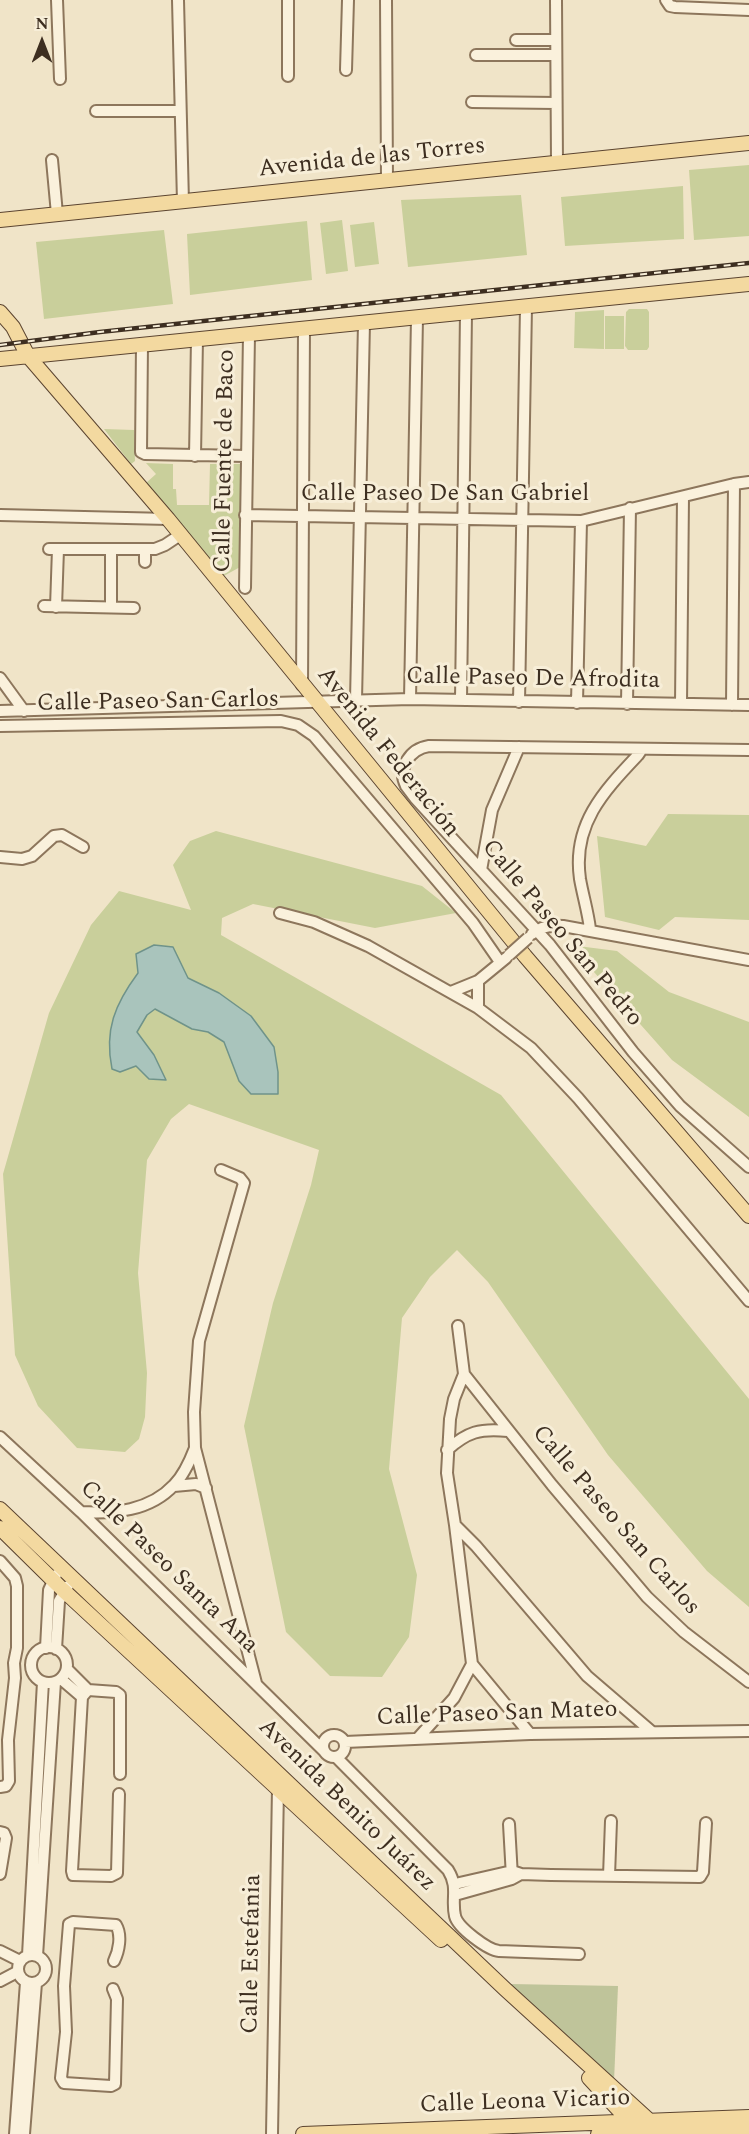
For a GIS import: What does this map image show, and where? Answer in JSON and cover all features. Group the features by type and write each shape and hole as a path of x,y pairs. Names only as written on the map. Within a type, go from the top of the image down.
{"main road":[{"name":"Avenida de las Torres","path":"0,220 749,143"},
{"path":"0,359 749,284"},
{"name":"Avenida Federación","path":"0,312 14,327 28,356 168,519 525,956 749,1216"},
{"name":"Avenida Benito Juárez","path":"0,1509 57,1573 63,1590 281,1783 505,1989 645,2129"},
{"name":"Avenida Benito Juárez","path":"0,1528 57,1573 73,1579 281,1783 594,2083 630,2121 645,2129 661,2133"},
{"name":"Calle Leona Vicario","path":"598,2134 619,2134 645,2129 672,2120 749,2118"},
{"path":"661,2133 672,2120"},
{"name":"Calle Leona Vicario","path":"303,2134 630,2121"},
{"name":"Calle Leona Vicario","path":"661,2133 749,2128"}],"street":[{"path":"57,0 60,79"},
{"path":"178,0 183,202"},
{"path":"288,0 288,76"},
{"path":"346,70 348,0"},
{"path":"386,0 387,181"},
{"path":"556,0 557,163"},
{"path":"667,2 675,8 724,4 749,10"},
{"path":"516,40 556,40"},
{"path":"476,54 556,55"},
{"path":"472,102 556,102"},
{"path":"96,111 180,111"},
{"path":"52,160 57,214"},
{"path":"519,702 526,307"},
{"path":"461,699 466,313"},
{"path":"410,699 417,318"},
{"path":"356,700 364,323"},
{"path":"302,685 304,329"},
{"name":"Calle Fuente de Baco","path":"245,588 249,335"},
{"path":"195,456 197,339"},
{"path":"142,344 141,452 195,456 246,456"},
{"name":"Calle Paseo De San Gabriel","path":"245,515 581,521 734,483 749,482"},
{"path":"732,705 734,483"},
{"path":"681,704 683,497"},
{"path":"627,704 630,508"},
{"path":"0,514 168,519"},
{"path":"577,703 581,521"},
{"path":"56,607 54,549 145,550 161,548 180,535"},
{"path":"111,549 111,608"},
{"path":"145,550 145,562"},
{"path":"44,606 134,608"},
{"path":"0,678 24,711"},
{"name":"Calle Paseo De Afrodita","path":"0,711 410,699 749,705"},
{"name":"Calle Paseo San Carlos","path":"0,726 280,721 298,725 314,736 504,958"},
{"name":"Calle Paseo San Pedro","path":"749,750 429,746 413,752 405,762 403,772 405,785 536,930 633,1052 680,1106 712,1137 749,1167"},
{"path":"481,870 492,810 519,747"},
{"path":"590,930 579,865 586,824 594,806 608,787 642,749"},
{"path":"0,858 22,859 32,856 54,836 62,835 83,847"},
{"path":"280,913 314,922 368,946 478,1008 531,1048 578,1098 749,1301"},
{"path":"451,992 478,981 536,930 554,925 749,960"},
{"path":"478,981 478,1008"},
{"path":"221,1170 240,1178 244,1183 199,1341 195,1448 256,1683"},
{"path":"458,1326 464,1374 454,1399 447,1450 449,1491 456,1525 472,1664 530,1734"},
{"name":"Calle Paseo San Carlos","path":"464,1374 475,1385 508,1431 647,1597 684,1632 749,1682"},
{"path":"447,1450 468,1434 480,1430 508,1431"},
{"name":"Calle Paseo Santa Ana","path":"2,1438 81,1512 324,1751"},
{"path":"81,1512 105,1514 124,1512 149,1502 174,1486 195,1448"},
{"path":"174,1486 196,1484 206,1488"},
{"name":"Calle Paseo San Mateo","path":"456,1525 587,1676 651,1731"},
{"path":"0,1562 15,1578 17,1586 15,1678 4,1739 9,1781 6,1786 0,1786"},
{"path":"51,1648 49,1590 57,1573"},
{"path":"51,1648 59,1601 63,1590 73,1579"},
{"path":"16,1648 34,1656"},
{"path":"51,1648 34,1656 31,1666 32,1671 43,1682 32,1963 41,1980 31,1982 19,1976 32,1963 58,1680 67,1669"},
{"path":"51,1648 65,1657 67,1669 85,1693 73,1875 111,1876 117,1873 119,1794"},
{"path":"418,1738 454,1698 472,1664"},
{"path":"15,1678 32,1671"},
{"path":"43,1682 58,1680 85,1693 116,1692 120,1695 120,1774"},
{"name":"Calle Paseo Santa Ana","path":"302,1727 328,1737"},
{"name":"Calle Paseo San Mateo","path":"345,1742 530,1734 749,1731"},
{"path":"336,1757 343,1753 345,1742 339,1736 328,1737 323,1746 324,1751 329,1756 336,1757 448,1870 455,1889 457,1921 487,1948 499,1951 579,1954"},
{"name":"Calle Estefania","path":"272,2134 281,1783"},
{"path":"609,1876 611,1821"},
{"path":"455,1889 515,1875 700,1877 704,1872 706,1823"},
{"path":"509,1824 515,1875"},
{"path":"0,1832 4,1833 6,1838 0,1874"},
{"path":"113,1989 117,1999 116,2082 111,2086 64,2083 61,2080 66,2032 64,1986 68,1928 71,1923 113,1924 118,1928 117,1953 114,1961"},
{"path":"0,1951 32,1963 64,1986"},
{"path":"0,1981 32,1963 66,1955"},
{"path":"15,2134 31,1982"},
{"path":"24,2134 31,1982"}],"green space":[{"path":"749,165 749,236 694,240 689,170"},
{"path":"683,186 684,239 565,246 561,197"},
{"path":"521,195 527,255 408,267 401,200"},
{"path":"342,220 348,271 326,274 320,223"},
{"path":"307,221 312,280 190,295 187,234"},
{"path":"374,222 379,264 355,267 350,225"},
{"path":"164,230 173,304 44,319 36,242"},
{"path":"629,309 647,309 649,312 649,347 647,350 628,350 625,346 626,312"},
{"path":"604,310 604,349 574,348 575,312"},
{"path":"605,316 624,316 624,349 605,349"},
{"path":"104,429 134,430 135,461 131,464"},
{"path":"146,463 173,464 173,489 176,489 177,505 209,505 210,464 241,464 242,566 220,578 146,483 156,474"},
{"path":"668,814 749,815 749,920 675,917 659,930 605,917 597,836 646,846"},
{"path":"216,831 422,886 456,913 375,928 253,904 222,918 221,935 501,1095 749,1399 749,1607 707,1571 608,1455 488,1282 457,1250 430,1277 402,1318 389,1469 417,1575 409,1637 382,1677 330,1676 286,1632 244,1426 273,1303 311,1185 319,1150 189,1104 171,1119 147,1160 138,1273 147,1373 145,1417 139,1439 125,1452 77,1448 38,1406 15,1355 3,1174 49,1013 91,925 119,891 191,910 173,865 190,841"},
{"path":"570,945 617,951 669,992 749,1022 749,1117 672,1060"},
{"path":"510,1984 618,1986 614,2082"}],"water":[{"path":"154,945 173,947 188,978 219,993 251,1016 274,1047 278,1072 278,1094 251,1094 239,1081 224,1042 208,1032 192,1029 155,1009 147,1015 137,1032 154,1055 166,1080 149,1079 136,1066 120,1072 112,1069 109,1042 113,1018 123,996 138,973 136,954"}],"railway":[{"path":"0,345 100,332 749,263"}]}
